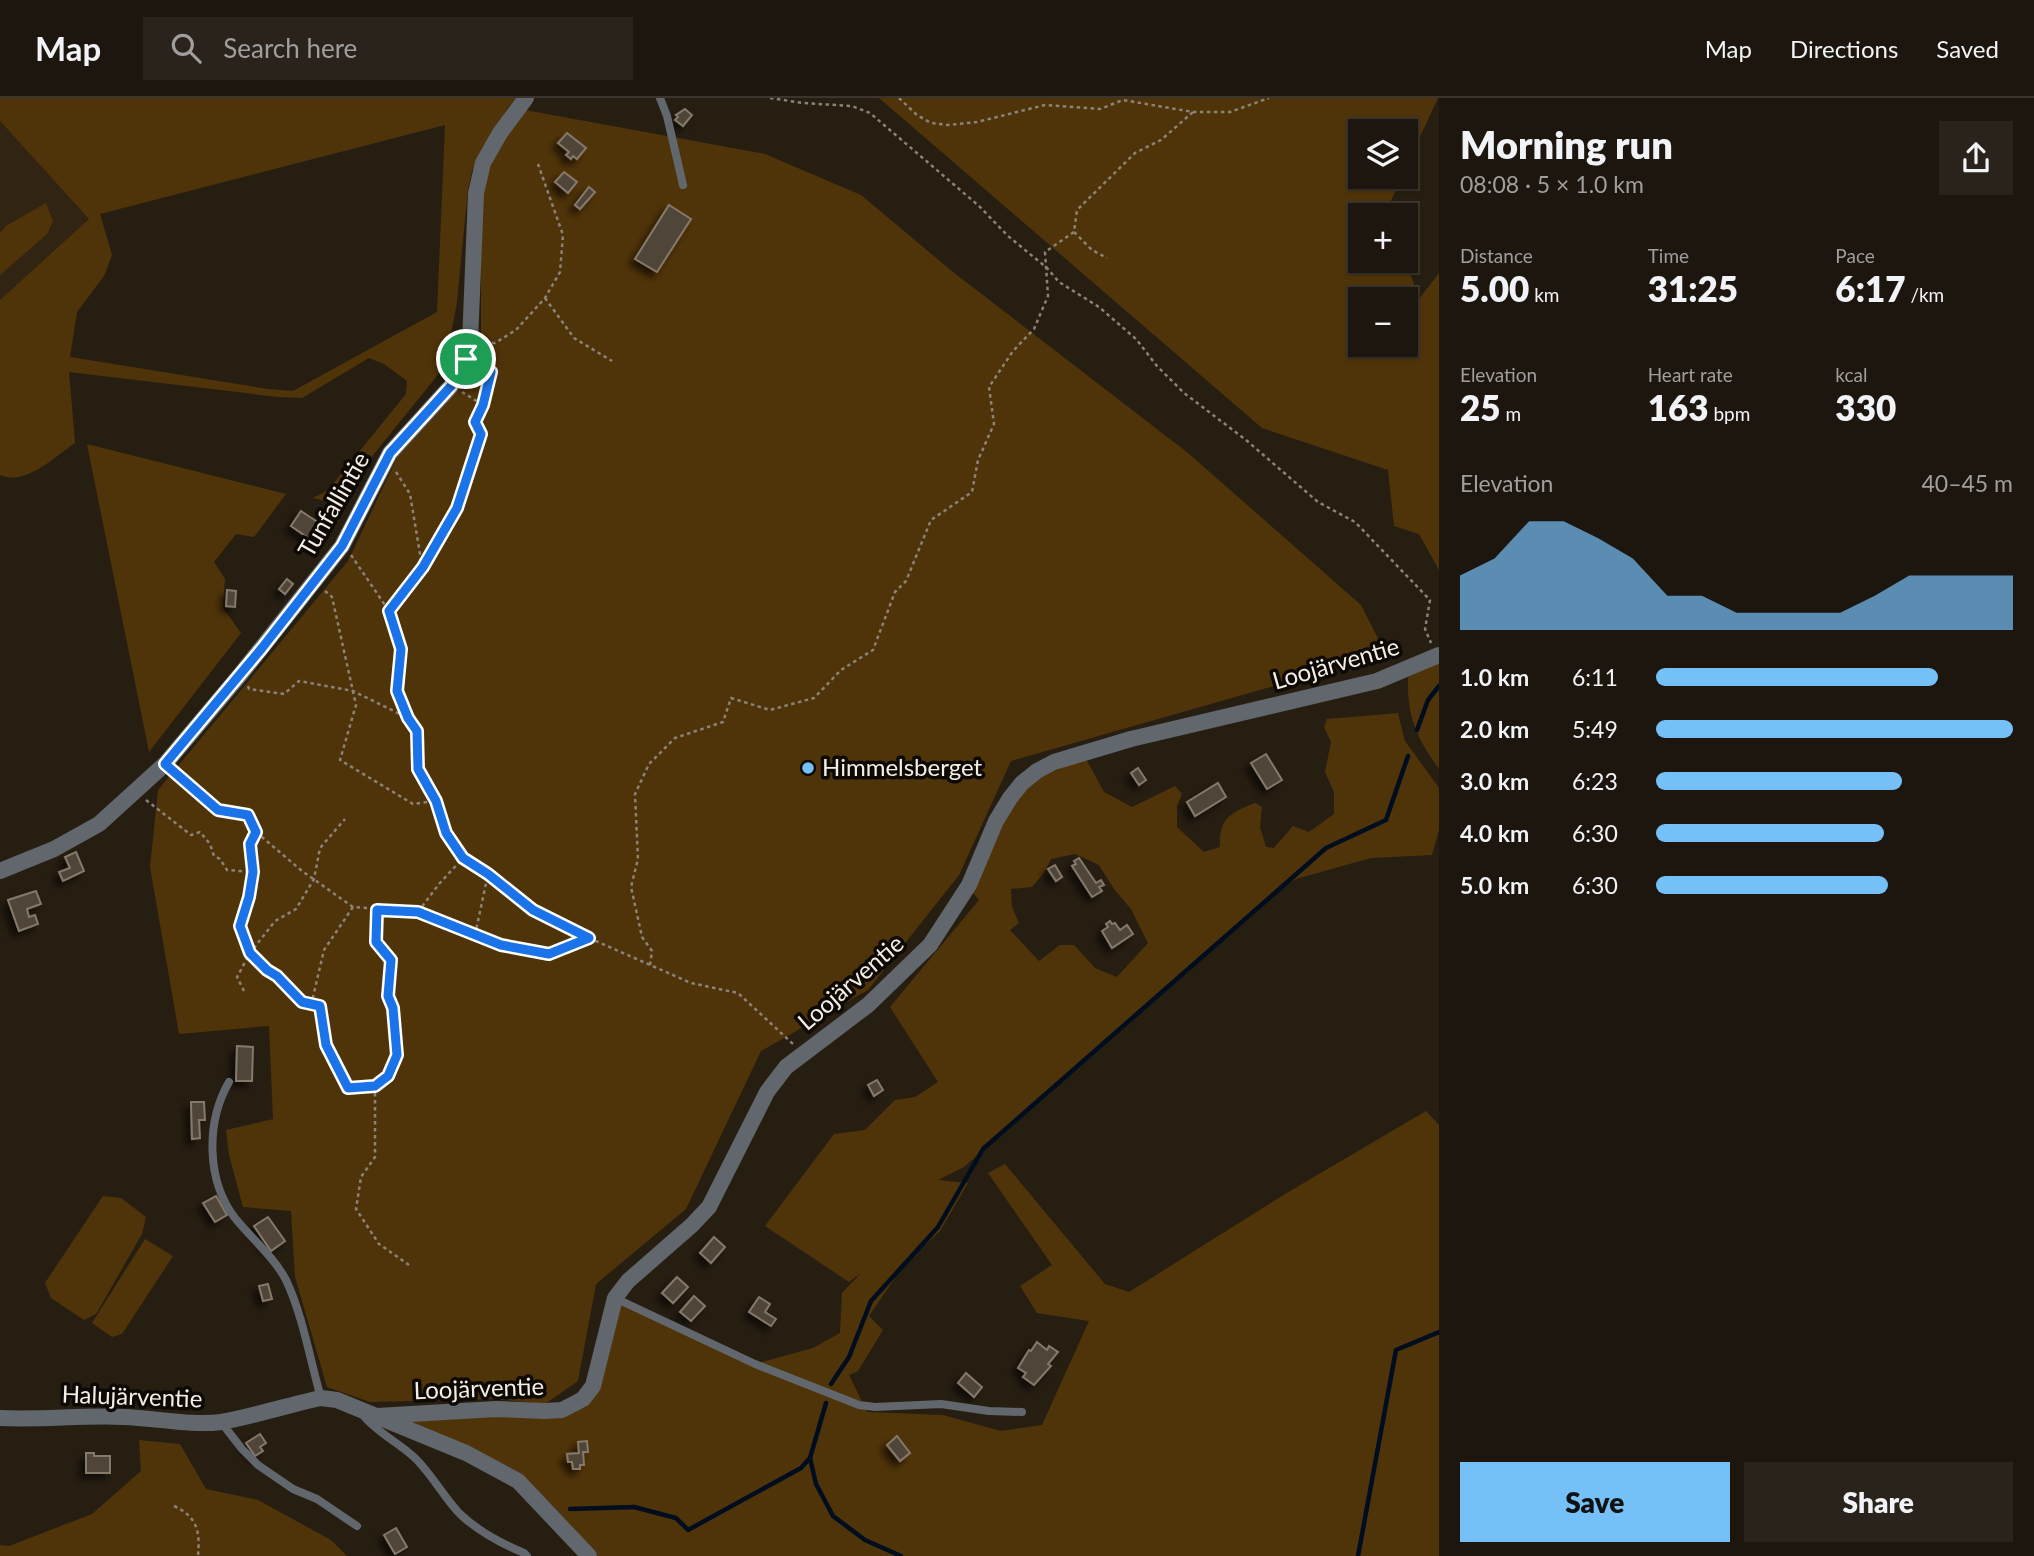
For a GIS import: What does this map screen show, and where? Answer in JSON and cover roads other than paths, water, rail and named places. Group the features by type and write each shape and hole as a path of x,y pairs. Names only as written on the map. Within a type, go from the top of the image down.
{"street":[{"name":"Tunfallintie","path":"0,871 54,849 100,824 165,764 315,582 342,546 390,453 451,386 466,359 470,343 476,193 483,163 500,133 526,98"},
{"name":"Loojärventie","path":"377,1416 496,1409 562,1410 583,1399 593,1386 615,1298 628,1281 709,1207 766,1092 786,1067 868,1005 930,945 969,885 996,821 1010,798 1022,783 1037,771 1054,762 1131,739 1377,681 1438,655"},
{"name":"Halujärventie","path":"0,1418 78,1415 175,1420 199,1424 221,1422 321,1398 337,1400 466,1453 518,1481 589,1556"}],"lane":[{"path":"660,98 683,185"},
{"path":"229,1082 221,1096 211,1130 214,1165 224,1200 285,1279 321,1398"},
{"path":"615,1298 755,1364 859,1405 875,1408 941,1404 989,1411 1022,1412"},
{"path":"356,1407 370,1424 417,1460 439,1484 459,1513 495,1541 527,1556"},
{"path":"221,1422 258,1465 293,1489 317,1499 356,1526"}],"waterway":[{"path":"1417,730 1428,700 1439,686"},
{"path":"831,1384 849,1357 871,1301 938,1227 983,1149 1326,848 1386,820 1408,756"},
{"path":"1358,1556 1396,1350 1439,1332"},
{"path":"826,1403 810,1458 816,1484 833,1516 865,1540 901,1556"},
{"path":"570,1509 634,1507 676,1518 688,1530 801,1468 810,1458"}],"place":[{"name":"Himmelsberget","path":"808,768"}]}
